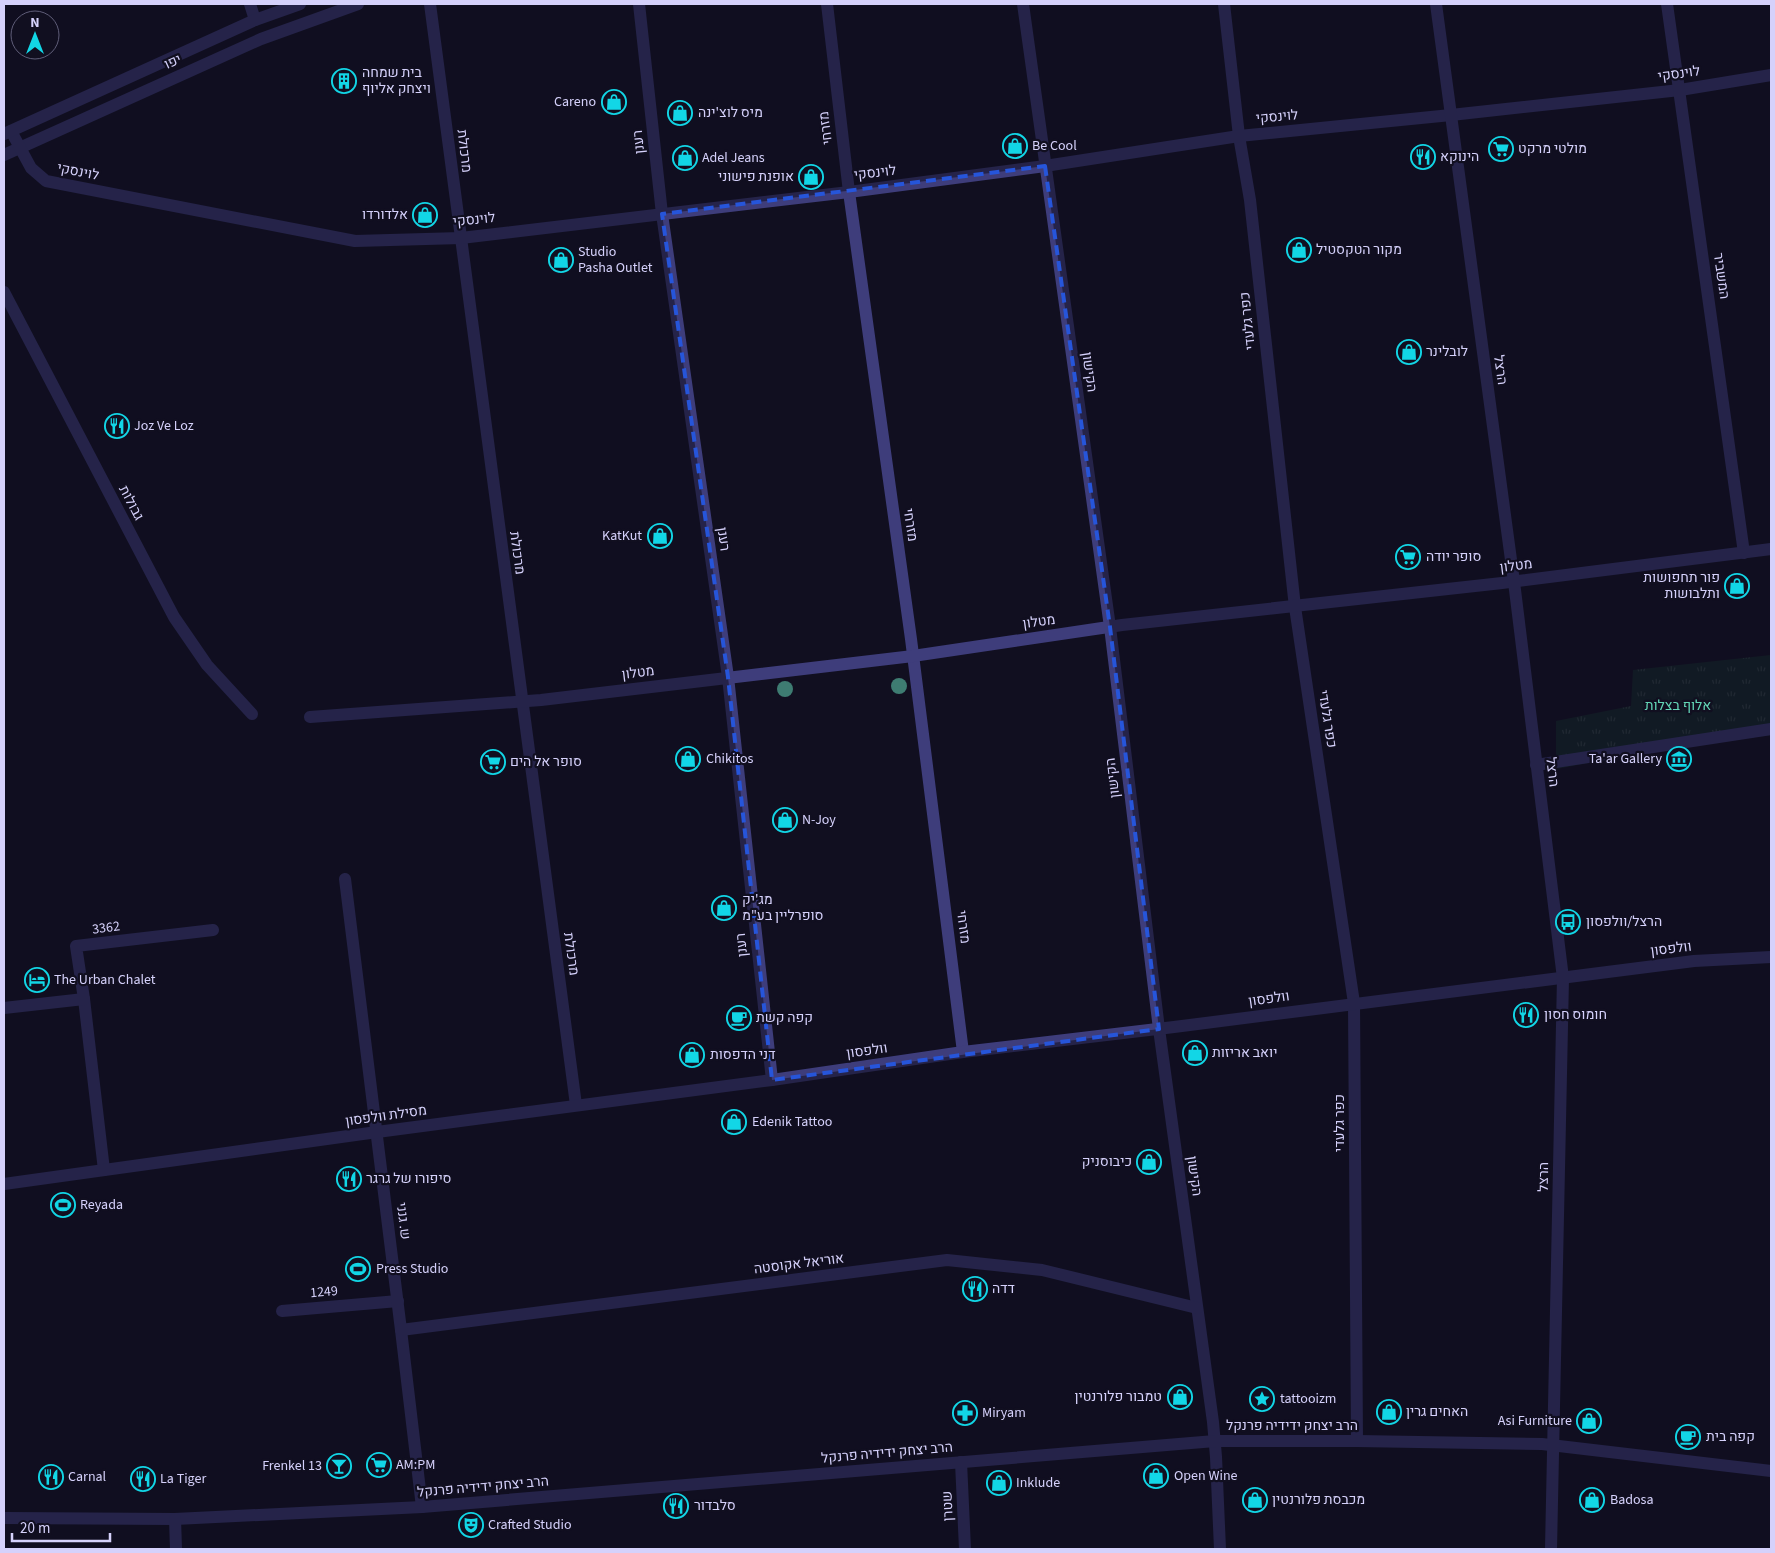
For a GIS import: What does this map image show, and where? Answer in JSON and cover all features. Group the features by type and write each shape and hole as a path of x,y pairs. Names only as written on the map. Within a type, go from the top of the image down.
{"street":[{"path":"250,4 261,39"},
{"name":"יפו","path":"7,133 255,20 300,4"},
{"name":"יפו","path":"4,155 261,39 358,4"},
{"name":"מרכולת","path":"430,4 576,1105"},
{"name":"רענן","path":"639,4 662,214 728,677 772,1080"},
{"name":"מזרחי","path":"826,4 848,192 913,656 963,1052"},
{"name":"הקישון","path":"1023,4 1110,627 1159,1029 1215,1441 1220,1549"},
{"name":"כפר גלעדי","path":"1224,4 1239,136 1250,200 1295,607 1354,1003 1357,1441"},
{"name":"הרצל","path":"1436,4 1514,582 1562,978 1551,1549"},
{"name":"המשביר","path":"1668,4 1744,552"},
{"name":"לוינסקי","path":"7,133 19,148 30,168 46,181 355,241 461,238 848,192 1045,166 1239,136 1680,90 1771,75"},
{"name":"גבולות","path":"4,292 174,617 207,666 252,714"},
{"name":"מטלון","path":"310,716 522,702 913,656 1110,627 1514,582 1771,549"},
{"path":"1536,765 1771,729"},
{"name":"ש. גנני","path":"345,879 422,1507"},
{"name":"3362","path":"84,999 76,946 213,930"},
{"name":"וולפסון","path":"772,1080 963,1052 1159,1029 1354,1003 1694,961 1771,956"},
{"path":"4,1008 84,999 104,1170"},
{"name":"מסילת וולפסון","path":"4,1184 576,1105 772,1080"},
{"name":"אוריאל אקוסטה","path":"401,1330 947,1260 1042,1270 1197,1308"},
{"name":"1249","path":"282,1310 398,1301"},
{"name":"הרב יצחק ידידיה פרנקל","path":"4,1518 175,1519 422,1507 1215,1441 1357,1441 1554,1445 1771,1471"},
{"name":"שטרן","path":"961,1462 965,1549"},
{"path":"175,1519 176,1549"}],"highlighted area":[{"path":"1045,166 1110,627 1159,1029 772,1080 728,677 662,214"}],"green space":[{"name":"אלוף בצלות","path":"1771,655 1771,735 1663,749 1556,769 1556,721 1631,706 1633,670"}],"place":[{"name":"בית שמחה ויצחק אליוף","path":"344,81"},
{"name":"Careno","path":"614,102"},
{"name":"מיס לוצ'ינה","path":"680,113"},
{"name":"Be Cool","path":"1015,146"},
{"name":"מולטי מרקט","path":"1501,149"},
{"name":"הינוקא","path":"1423,157"},
{"name":"Adel Jeans","path":"685,158"},
{"name":"אופנת פישוני","path":"811,177"},
{"name":"אלדורדו","path":"425,215"},
{"name":"מקור הטקסטיל","path":"1299,250"},
{"name":"Studio Pasha Outlet","path":"561,260"},
{"name":"לובלינר","path":"1409,352"},
{"name":"Joz Ve Loz","path":"117,426"},
{"name":"KatKut","path":"660,536"},
{"name":"סופר יודה","path":"1408,557"},
{"name":"פור תחפושות ותלבושות","path":"1737,586"},
{"name":"Chikitos","path":"688,759"},
{"name":"Ta'ar Gallery","path":"1679,759"},
{"name":"סופר אל הים","path":"493,762"},
{"name":"N-Joy","path":"785,820"},
{"name":"מג'יק סופרליין בע\"מ","path":"724,908"},
{"name":"הרצל/וולפסון","path":"1568,922"},
{"name":"The Urban Chalet","path":"37,980"},
{"name":"חומוס חסון","path":"1526,1015"},
{"name":"קפה קשת","path":"739,1018"},
{"name":"יואב אריזות","path":"1195,1053"},
{"name":"דני הדפסות","path":"692,1055"},
{"name":"Edenik Tattoo","path":"734,1122"},
{"name":"כיבוסניק","path":"1149,1162"},
{"name":"סיפורו של גרגר","path":"349,1179"},
{"name":"Reyada","path":"63,1205"},
{"name":"Press Studio","path":"358,1269"},
{"name":"דדה","path":"975,1289"},
{"name":"טמבור פלורנטין","path":"1180,1397"},
{"name":"tattooizm","path":"1262,1399"},
{"name":"האחים גרין","path":"1389,1412"},
{"name":"Miryam","path":"965,1413"},
{"name":"Asi Furniture","path":"1589,1421"},
{"name":"קפה בית","path":"1688,1437"},
{"name":"AM:PM","path":"379,1465"},
{"name":"Frenkel 13","path":"339,1466"},
{"name":"Open Wine","path":"1156,1476"},
{"name":"Carnal","path":"51,1477"},
{"name":"La Tiger","path":"143,1479"},
{"name":"Inklude","path":"999,1483"},
{"name":"מכבסת פלורנטין","path":"1255,1500"},
{"name":"Badosa","path":"1592,1500"},
{"name":"סלבדור","path":"676,1506"},
{"name":"Crafted Studio","path":"471,1525"}]}
